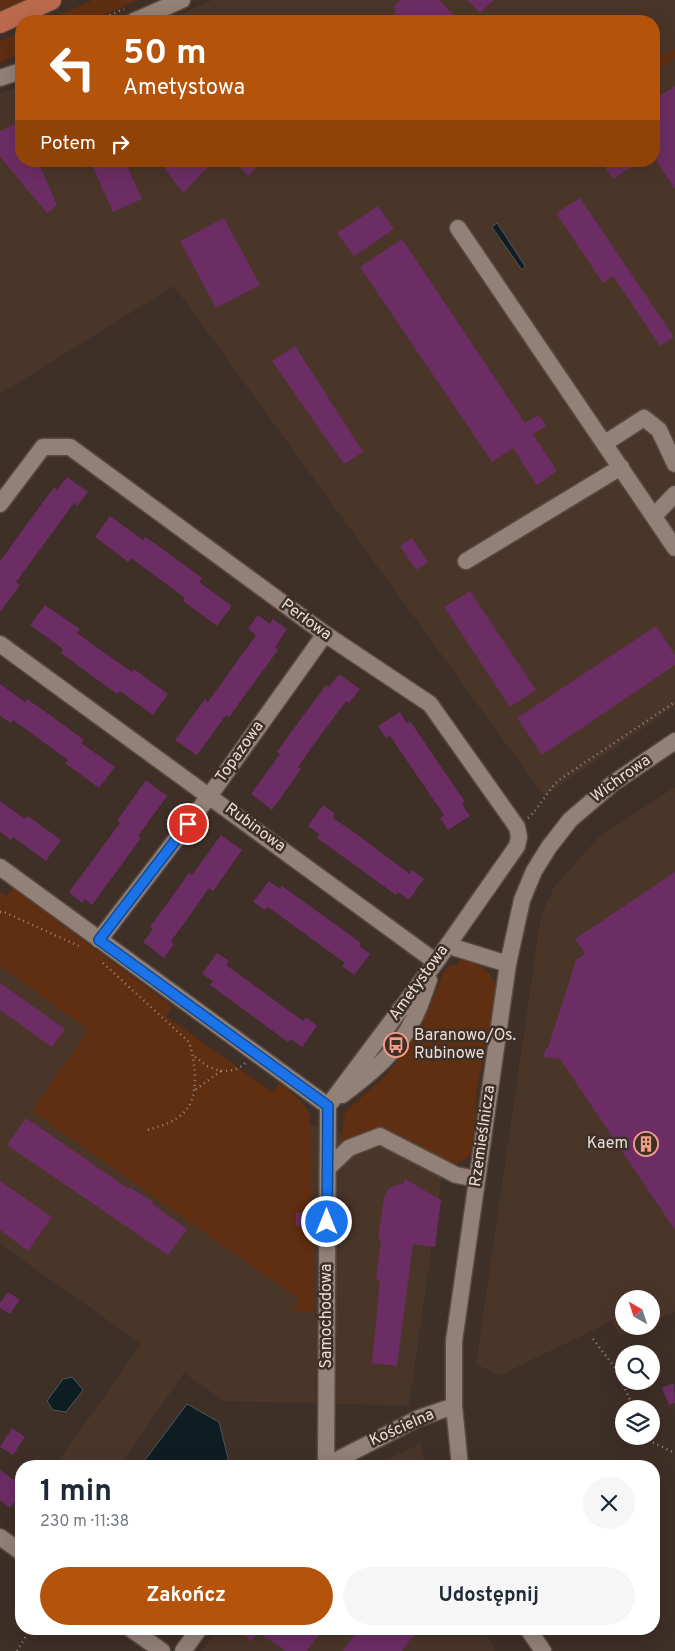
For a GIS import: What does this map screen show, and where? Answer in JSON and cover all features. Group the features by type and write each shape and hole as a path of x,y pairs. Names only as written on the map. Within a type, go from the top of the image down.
{"main road":[{"path":"18,15 52,0"},
{"path":"0,23 15,16"}],"street":[{"path":"131,14 182,0"},
{"path":"0,78 15,73"},
{"path":"458,228 675,548"},
{"path":"605,443 644,418 659,430 675,464"},
{"name":"Perłowa","path":"0,504 43,446 70,447 325,634 430,704 517,827"},
{"path":"466,561 621,467"},
{"path":"654,516 675,494"},
{"name":"Topazowa","path":"93,945 210,795 325,634"},
{"name":"Rubinowa","path":"0,644 210,795 436,962"},
{"name":"Wichrowa","path":"570,820 606,788 675,741"},
{"name":"Rzemieślnicza","path":"459,1460 454,1406 454,1341 508,964 516,922 534,871 549,847 570,820"},
{"name":"Ametystowa","path":"328,1106 436,962 517,846 520,837 517,827"},
{"path":"0,868 93,945 254,1053 328,1106"},
{"path":"449,943 456,948 508,964"},
{"name":"Samochodowa","path":"326,1460 328,1106"},
{"path":"328,1168 349,1148 380,1136 456,1175 477,1179"},
{"name":"Kościelna","path":"338,1460 419,1418 454,1406"},
{"path":"0,1537 15,1548"},
{"path":"139,1635 162,1651"},
{"path":"183,1651 194,1635"},
{"path":"532,1635 543,1651"}],"path":[{"path":"517,827 545,801 550,788 559,780 675,702"},
{"path":"0,912 93,945"},
{"path":"100,961 189,1042 194,1056 195,1090 192,1103 180,1117 166,1125 147,1130"},
{"path":"194,1056 208,1066 222,1071 230,1071 241,1067 254,1053"},
{"path":"195,1090 222,1071"},
{"path":"593,1339 616,1369 630,1400"},
{"path":"658,1445 675,1453"},
{"path":"17,1651 26,1635"}],"shaded area":[{"path":"0,0 29,0 0,13"},
{"path":"93,0 138,0 104,15 59,15"},
{"path":"212,0 675,0 675,707 544,796 174,286 0,394 0,94 15,88 15,167 660,167 660,15 179,15"},
{"path":"15,35 15,56 0,63 0,41"},
{"path":"675,49 675,58 660,68 660,55 662,58"},
{"path":"497,223 525,266 522,270 492,227"},
{"path":"675,787 675,1312 660,1318 660,1290 615,1290 615,1327 612,1321 499,1376 476,1364 541,915 554,887 599,837"},
{"path":"13,888 172,1006 166,1016 272,1092 280,1083 301,1101 310,1114 314,1313 292,1310 299,1299 32,1111 89,1030 0,966 0,892 6,896"},
{"path":"0,902 306,1123 444,1162 409,1406 224,1401 184,1373 123,1460 59,1460 141,1344 0,1244"},
{"path":"464,959 474,962 491,975 496,994 477,1089 476,1131 471,1154 462,1162 455,1164 431,1155 388,1132 374,1129 340,1145 345,1112 388,1073 420,1030 444,971 450,965 459,964 459,960"},
{"path":"72,1377 83,1390 66,1412 53,1410 47,1401 63,1379"},
{"path":"187,1404 219,1422 228,1460 145,1460"},
{"path":"421,1444 424,1460 385,1460"},
{"path":"213,1635 487,1635 495,1651 202,1651"}],"building":[{"path":"400,0 439,0 454,15 395,15 394,6"},
{"path":"467,0 494,0 480,13"},
{"path":"675,86 675,189 660,166 660,96"},
{"path":"15,125 15,167 41,167 57,205 47,213 0,157 0,131"},
{"path":"93,167 128,167 142,199 113,212"},
{"path":"164,167 206,167 207,168 183,193"},
{"path":"240,167 257,167 248,176"},
{"path":"605,167 631,167 613,179"},
{"path":"580,198 674,337 660,346 613,276 603,283 556,213"},
{"path":"378,206 394,229 354,256 337,233"},
{"path":"224,218 260,285 216,308 180,241"},
{"path":"402,239 525,423 539,415 546,426 533,434 557,471 537,485 513,448 492,462 360,267"},
{"path":"295,346 363,452 344,464 272,361"},
{"path":"67,477 88,492 77,506 74,503 16,582 20,585 0,612 0,561 54,487 57,490"},
{"path":"110,516 143,540 145,537 157,545 202,578 199,582 232,606 217,626 183,601 185,598 131,558 128,562 95,537"},
{"path":"412,538 428,562 416,570 400,546"},
{"path":"470,591 536,690 510,707 444,607"},
{"path":"45,605 80,629 77,633 99,649 132,672 134,669 168,694 153,715 120,691 117,694 95,678 61,653 63,649 30,625"},
{"path":"258,615 270,624 273,619 287,629 275,647 278,650 229,717 226,715 197,755 175,740 205,699 208,702 256,635 248,629"},
{"path":"656,626 675,655 675,665 542,755 517,718"},
{"path":"339,674 360,689 349,703 346,701 317,740 298,767 301,769 272,810 251,794 280,754 277,752 286,739 326,685 329,687"},
{"path":"0,684 25,702 27,699 50,715 84,740 81,743 115,767 99,788 65,763 68,760 13,720 11,723 0,716"},
{"path":"400,712 407,724 410,721 465,802 462,804 470,816 448,830 440,818 444,815 390,736 386,738 378,726"},
{"path":"146,780 167,796 138,836 141,838 92,905 85,899 82,903 69,892 120,823 117,821"},
{"path":"0,801 25,819 28,816 61,840 46,861 13,837 11,840 0,832"},
{"path":"323,805 335,814 333,818 410,874 412,870 424,879 409,900 398,892 396,895 317,838 319,834 308,826"},
{"path":"221,835 242,850 213,891 209,888 171,941 174,944 164,958 143,942 153,929 150,927 189,873 192,875"},
{"name":"Kaem","path":"675,872 675,1230 560,1059 543,1057 546,1048 548,1048 576,960 585,954 575,939"},
{"path":"269,881 280,889 282,886 361,943 359,946 370,954 354,975 342,966 345,963 268,907 265,910 253,902"},
{"path":"217,953 229,961 226,965 303,1021 306,1017 317,1026 302,1047 291,1039 288,1042 210,985 213,981 202,974"},
{"path":"0,983 65,1029 52,1047 0,1010"},
{"path":"26,1118 129,1189 130,1187 153,1202 152,1204 187,1229 168,1255 7,1145"},
{"path":"405,1179 441,1200 435,1247 413,1244 397,1366 372,1363 380,1281 376,1280 381,1240 378,1239 384,1198 388,1189 403,1184"},
{"path":"0,1181 52,1217 28,1251 0,1230"},
{"path":"296,1213 307,1213 308,1226 296,1226"},
{"path":"8,1292 20,1300 10,1314 0,1308 0,1303"},
{"path":"674,1383 675,1403 669,1405 662,1388"},
{"path":"12,1428 25,1437 13,1455 0,1447"},
{"path":"0,1470 15,1481 15,1501 10,1508 0,1500"},
{"path":"244,1635 256,1635 251,1641"},
{"path":"262,1635 319,1635 307,1651 286,1651"},
{"path":"354,1635 414,1635 402,1651 343,1651"}],"place":[{"name":"Baranowo/Os. Rubinowe","path":"396,1045"},
{"name":"Kaem","path":"646,1144"}],"route":[{"path":"188,824 99,940 328,1106 327,1222"}]}
